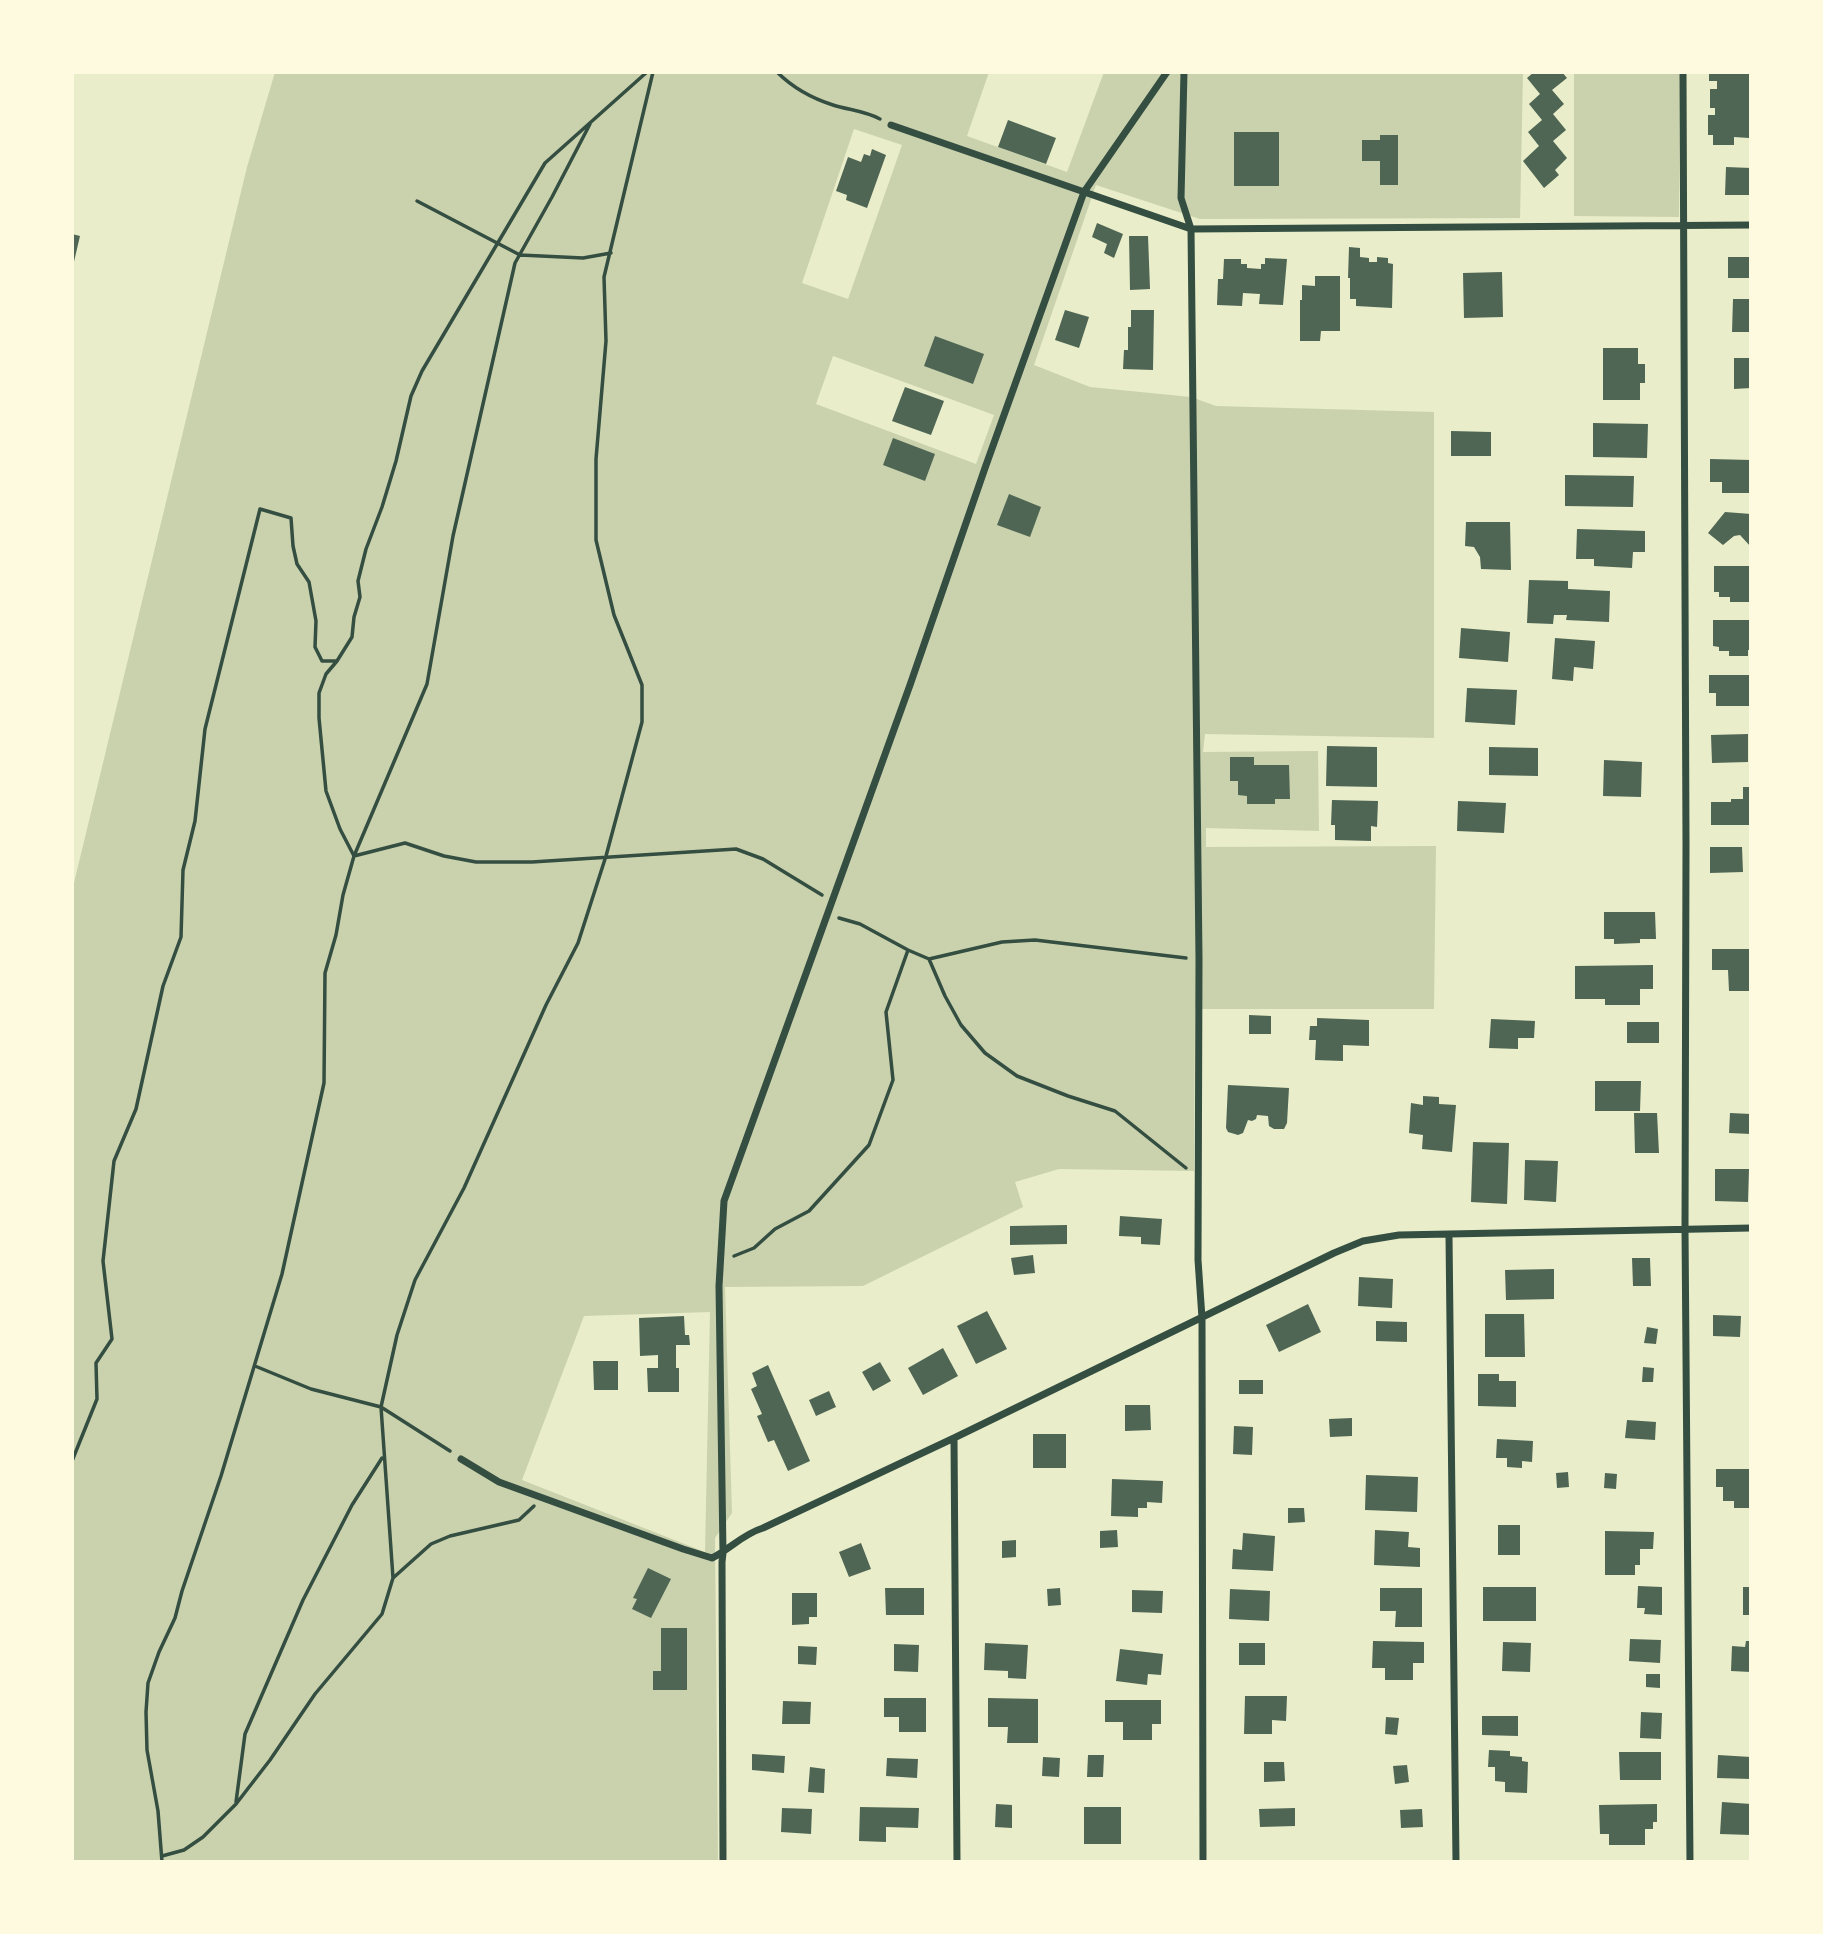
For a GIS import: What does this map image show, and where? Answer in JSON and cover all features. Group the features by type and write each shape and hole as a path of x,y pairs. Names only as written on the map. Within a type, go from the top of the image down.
{"street":[{"path":"723,1862 723,1553 719,1286 724,1201 833,902 1084,192 1167,72"},
{"path":"1184,72 1181,198 1191,229 1199,959 1197,1177 1202,1318 1203,1862"},
{"path":"1684,72 1685,1229 1690,1862"},
{"path":"891,125 1191,229 1751,225"},
{"path":"461,1459 499,1482 541,1499 712,1558 723,1553 751,1531 763,1528 954,1438 1363,1241 1399,1235 1751,1228"},
{"path":"1450,1235 1456,1862"},
{"path":"954,1438 957,1862"}],"path":[{"path":"354,856 340,829 326,791 319,693 326,674 352,637 360,597 358,580 396,461 411,396 422,371 545,163 647,72"},
{"path":"162,1856 184,1850 203,1837 236,1804 315,1694 383,1614 393,1578 381,1407 397,1335 415,1280 464,1188 546,1005 579,943 606,856 642,722 642,685 614,615 596,540 596,459 606,341 604,278 653,72"},
{"path":"777,72 804,94 865,113"},
{"path":"162,1862 147,1750 148,1683 175,1619 282,1274 324,1083 325,973 354,856 426,684 453,536 515,263 592,121"},
{"path":"417,201 520,255 583,258 611,253"},
{"path":"72,1461 97,1399 96,1363 112,1339 103,1261 114,1161 136,1109 163,986 181,937 183,870 195,821 205,729 260,509 290,517 297,565 309,582 316,621 315,647 323,662 337,661"},
{"path":"354,856 405,843 444,856 477,862 532,862 736,849 763,859 833,902"},
{"path":"828,915 860,924 929,959 1002,942 1035,940 1199,959"},
{"path":"722,1261 754,1248 775,1229 809,1211 869,1145 892,1080 886,1012 908,950"},
{"path":"929,959 961,1025 985,1053 1017,1076 1068,1097 1115,1111 1197,1177"},
{"path":"255,1366 311,1389 381,1407 461,1459"},
{"path":"236,1804 245,1734 303,1600 352,1505 383,1457"},
{"path":"393,1578 430,1544 450,1536 519,1520 541,1499"}],"green space":[{"path":"275,72 989,72 967,136 1067,172 1104,72 1523,72 1520,218 1200,219 1096,185 1034,365 1090,387 1191,397 1216,406 1434,412 1434,738 1205,734 1203,752 1318,751 1319,831 1206,828 1206,847 1436,846 1434,1009 1195,1009 1194,1171 1059,1169 1015,1182 1023,1207 863,1286 725,1287 732,1513 715,1538 718,1862 72,1862 72,891 247,167","holes":["854,129 902,145 848,299 802,283","833,356 994,415 976,464 816,404","710,1312 705,1552 522,1480 584,1316"]},
{"path":"1574,72 1680,72 1679,217 1574,216"}],"building":[{"path":"1534,72 1562,72 1567,78 1552,90 1564,104 1553,114 1566,130 1553,141 1567,158 1555,170 1559,175 1544,188 1523,161 1539,146 1528,132 1542,120 1529,104 1540,94 1527,78"},
{"path":"1709,72 1750,72 1749,138 1734,137 1734,145 1713,145 1713,135 1708,135 1708,115 1715,115 1715,108 1710,108 1710,89 1717,89 1717,81 1709,81"},
{"path":"1008,120 1056,138 1046,164 998,147"},
{"path":"1234,132 1279,132 1279,186 1234,186"},
{"path":"1380,135 1398,135 1398,185 1380,185 1380,161 1362,161 1362,140 1380,140"},
{"path":"872,149 886,155 867,208 846,200 847,195 836,191 848,157 861,162 864,154 870,156"},
{"path":"1726,167 1751,168 1751,195 1725,195"},
{"path":"1097,223 1123,234 1114,258 1104,253 1107,244 1092,237"},
{"path":"72,234 80,236 73,266 72,266"},
{"path":"1129,236 1148,236 1150,289 1130,290"},
{"path":"1349,247 1360,248 1360,257 1369,258 1369,262 1377,262 1377,257 1388,258 1388,263 1393,264 1392,308 1356,306 1356,299 1350,299"},
{"path":"1728,257 1751,257 1751,278 1728,278"},
{"path":"1265,258 1287,259 1283,305 1259,304 1260,294 1243,293 1242,306 1217,305 1218,279 1223,279 1224,259 1241,259 1241,264 1247,264 1247,268 1261,269"},
{"path":"1502,272 1503,317 1464,318 1463,273"},
{"path":"1315,276 1340,276 1340,331 1321,331 1320,341 1300,341 1302,285 1315,286"},
{"path":"1733,299 1751,299 1751,332 1732,332"},
{"path":"1065,310 1089,317 1079,348 1055,340"},
{"path":"1131,310 1154,310 1153,370 1123,369 1124,350 1128,350"},
{"path":"935,336 984,354 973,384 924,366"},
{"path":"1603,348 1638,348 1638,364 1645,364 1645,383 1640,383 1640,400 1603,400"},
{"path":"1734,358 1751,358 1751,388 1734,389"},
{"path":"905,387 944,401 931,435 892,421"},
{"path":"1593,423 1648,424 1647,458 1593,457"},
{"path":"1451,431 1491,432 1491,456 1451,456"},
{"path":"893,438 935,454 925,481 883,465"},
{"path":"1710,459 1751,460 1751,493 1722,493 1722,482 1710,482"},
{"path":"1565,475 1634,476 1633,507 1565,506"},
{"path":"1009,494 1041,507 1030,537 997,525"},
{"path":"1725,512 1751,514 1751,547 1740,535 1734,536 1723,545 1708,533"},
{"path":"1466,522 1510,522 1511,570 1481,569 1480,557 1474,547 1465,546"},
{"path":"1577,529 1645,531 1645,552 1633,552 1632,568 1594,566 1594,559 1576,559"},
{"path":"1714,566 1751,566 1749,602 1730,602 1730,597 1719,597 1719,592 1714,592"},
{"path":"1529,580 1568,581 1568,589 1610,591 1609,622 1566,620 1567,615 1554,615 1553,624 1527,623"},
{"path":"1713,620 1751,620 1751,650 1748,650 1748,656 1729,656 1729,651 1719,651 1719,647 1713,646"},
{"path":"1461,628 1510,632 1508,662 1459,658"},
{"path":"1555,638 1595,641 1593,669 1574,667 1573,681 1552,679"},
{"path":"1709,675 1751,675 1751,706 1716,706 1716,693 1709,693"},
{"path":"1467,688 1517,690 1515,725 1465,722"},
{"path":"1748,734 1748,762 1712,763 1711,735"},
{"path":"1327,746 1377,747 1377,787 1326,786"},
{"path":"1489,747 1538,748 1538,776 1489,775"},
{"path":"1230,757 1254,757 1254,765 1289,765 1290,799 1275,799 1275,804 1247,804 1247,796 1238,795 1238,781 1230,781"},
{"path":"1604,760 1642,762 1641,797 1603,796"},
{"path":"1743,787 1751,787 1751,825 1711,825 1711,802 1743,799"},
{"path":"1332,800 1378,801 1377,827 1371,826 1371,841 1335,840 1335,825 1331,825"},
{"path":"1458,801 1506,803 1504,833 1457,831"},
{"path":"1710,847 1742,847 1743,872 1710,873"},
{"path":"1604,912 1655,912 1656,939 1614,944 1614,939 1604,939"},
{"path":"1712,949 1751,949 1751,991 1729,991 1728,970 1712,970"},
{"path":"1653,965 1653,989 1640,989 1640,1005 1605,1005 1605,999 1575,999 1575,966"},
{"path":"1249,1015 1271,1016 1271,1034 1249,1034"},
{"path":"1317,1018 1369,1020 1369,1046 1343,1045 1343,1061 1315,1060 1316,1040 1309,1040 1310,1026 1317,1026"},
{"path":"1491,1019 1535,1021 1534,1038 1518,1038 1518,1049 1489,1048"},
{"path":"1627,1022 1659,1022 1659,1043 1627,1043"},
{"path":"1595,1081 1641,1081 1640,1111 1595,1111"},
{"path":"1228,1085 1289,1088 1287,1123 1284,1129 1274,1129 1269,1126 1268,1116 1257,1115 1256,1119 1248,1120 1243,1133 1238,1135 1228,1132"},
{"path":"1423,1096 1439,1097 1439,1104 1456,1105 1452,1152 1422,1149 1423,1135 1409,1133 1411,1103 1423,1105"},
{"path":"1634,1113 1657,1113 1659,1153 1635,1153"},
{"path":"1730,1113 1751,1114 1751,1134 1729,1133"},
{"path":"1473,1142 1509,1143 1507,1204 1471,1202"},
{"path":"1525,1160 1558,1161 1556,1202 1524,1200"},
{"path":"1715,1169 1749,1169 1748,1202 1715,1201"},
{"path":"1120,1216 1162,1219 1160,1245 1141,1244 1141,1237 1119,1236"},
{"path":"1067,1225 1067,1244 1010,1245 1010,1226"},
{"path":"1033,1255 1035,1273 1014,1275 1011,1258"},
{"path":"1632,1258 1650,1258 1651,1286 1633,1286"},
{"path":"1554,1269 1554,1299 1506,1300 1505,1270"},
{"path":"1359,1277 1393,1279 1392,1308 1358,1306"},
{"path":"1308,1304 1321,1332 1279,1352 1266,1325"},
{"path":"987,1311 1007,1349 976,1364 957,1326"},
{"path":"1485,1314 1524,1314 1525,1357 1485,1357"},
{"path":"1713,1315 1741,1316 1740,1337 1713,1336"},
{"path":"684,1316 685,1335 689,1335 690,1345 676,1345 679,1392 648,1392 647,1368 658,1368 658,1355 640,1356 639,1318"},
{"path":"1376,1321 1407,1322 1407,1342 1376,1341"},
{"path":"1647,1327 1658,1329 1656,1344 1644,1343"},
{"path":"943,1348 958,1376 923,1395 908,1368"},
{"path":"593,1361 618,1361 618,1390 594,1390"},
{"path":"880,1362 891,1381 873,1391 862,1372"},
{"path":"768,1365 810,1461 788,1471 774,1440 768,1442 757,1416 762,1414 751,1389 757,1386 752,1373"},
{"path":"1643,1367 1654,1368 1653,1382 1642,1382"},
{"path":"1478,1374 1499,1374 1499,1381 1516,1381 1516,1407 1478,1406"},
{"path":"1239,1380 1263,1380 1263,1394 1239,1394"},
{"path":"829,1391 836,1407 816,1416 809,1400"},
{"path":"1125,1405 1150,1405 1151,1430 1125,1431"},
{"path":"1352,1418 1352,1436 1330,1437 1329,1419"},
{"path":"1627,1420 1656,1422 1655,1440 1625,1438"},
{"path":"1234,1426 1253,1427 1252,1455 1233,1454"},
{"path":"1033,1434 1066,1434 1066,1468 1033,1468"},
{"path":"1497,1439 1533,1441 1532,1462 1522,1461 1522,1468 1507,1467 1507,1458 1496,1458"},
{"path":"1716,1469 1751,1469 1751,1508 1734,1508 1734,1501 1723,1501 1723,1487 1716,1487"},
{"path":"1568,1472 1569,1487 1557,1488 1556,1473"},
{"path":"1605,1473 1617,1474 1616,1489 1604,1488"},
{"path":"1366,1475 1418,1477 1417,1512 1365,1510"},
{"path":"1112,1479 1163,1481 1162,1503 1147,1502 1147,1508 1138,1508 1138,1517 1111,1516"},
{"path":"1288,1508 1304,1508 1305,1522 1288,1523"},
{"path":"1498,1525 1520,1525 1520,1555 1498,1555"},
{"path":"1117,1530 1118,1547 1100,1548 1100,1531"},
{"path":"1375,1530 1409,1532 1408,1547 1420,1548 1420,1567 1374,1565"},
{"path":"1605,1531 1654,1532 1653,1549 1640,1549 1640,1565 1635,1565 1635,1575 1605,1575"},
{"path":"1243,1533 1275,1536 1273,1571 1232,1569 1233,1549 1242,1550"},
{"path":"1016,1540 1016,1557 1002,1558 1002,1541"},
{"path":"861,1543 871,1569 849,1577 839,1552"},
{"path":"648,1568 671,1579 651,1618 632,1609 637,1599 633,1598"},
{"path":"1638,1586 1662,1587 1662,1615 1644,1614 1645,1608 1637,1608"},
{"path":"1483,1587 1536,1587 1536,1621 1483,1621"},
{"path":"1743,1587 1751,1587 1751,1615 1743,1615"},
{"path":"885,1588 924,1588 924,1615 886,1615"},
{"path":"1060,1588 1061,1605 1048,1606 1047,1589"},
{"path":"1380,1588 1422,1588 1422,1627 1395,1627 1396,1611 1380,1611"},
{"path":"1230,1589 1270,1591 1269,1621 1229,1619"},
{"path":"1132,1590 1163,1591 1162,1613 1132,1612"},
{"path":"792,1593 817,1593 817,1617 809,1617 809,1624 792,1625"},
{"path":"661,1628 687,1628 687,1690 653,1690 653,1671 661,1671"},
{"path":"1630,1639 1661,1640 1660,1663 1629,1661"},
{"path":"1373,1641 1424,1642 1424,1663 1413,1663 1413,1680 1385,1680 1385,1668 1372,1668"},
{"path":"1746,1641 1751,1641 1751,1672 1731,1671 1732,1646 1745,1647"},
{"path":"1503,1642 1531,1643 1530,1672 1502,1671"},
{"path":"985,1643 1028,1645 1026,1679 1008,1678 1008,1671 984,1670"},
{"path":"1239,1643 1265,1643 1265,1665 1239,1665"},
{"path":"894,1644 919,1645 918,1672 894,1671"},
{"path":"798,1646 817,1647 816,1665 798,1664"},
{"path":"1120,1649 1163,1654 1161,1675 1148,1674 1147,1685 1116,1681"},
{"path":"1646,1674 1660,1674 1660,1688 1646,1687"},
{"path":"1245,1696 1287,1696 1286,1721 1272,1720 1272,1734 1244,1734"},
{"path":"884,1698 926,1698 926,1732 899,1732 899,1717 884,1717"},
{"path":"988,1698 1038,1699 1038,1743 1007,1743 1008,1727 988,1727"},
{"path":"1105,1700 1161,1700 1161,1724 1152,1724 1152,1740 1123,1740 1123,1722 1105,1722"},
{"path":"783,1701 811,1702 810,1724 782,1724"},
{"path":"1641,1712 1662,1713 1661,1739 1640,1738"},
{"path":"1482,1716 1518,1716 1518,1736 1482,1735"},
{"path":"1386,1717 1399,1718 1397,1735 1385,1734"},
{"path":"1489,1750 1510,1751 1510,1756 1522,1757 1522,1761 1528,1762 1527,1793 1505,1792 1505,1782 1495,1781 1495,1767 1488,1767"},
{"path":"1619,1752 1661,1752 1661,1780 1620,1780"},
{"path":"752,1754 785,1756 784,1773 752,1770"},
{"path":"1088,1755 1104,1755 1103,1777 1087,1777"},
{"path":"1718,1755 1751,1757 1751,1779 1717,1778"},
{"path":"1043,1757 1060,1758 1059,1777 1042,1776"},
{"path":"887,1758 918,1759 917,1778 886,1776"},
{"path":"1264,1762 1284,1762 1285,1781 1264,1782"},
{"path":"1407,1765 1409,1782 1395,1784 1393,1766"},
{"path":"810,1767 825,1769 824,1793 808,1792"},
{"path":"1722,1802 1751,1804 1751,1835 1720,1834"},
{"path":"996,1804 1012,1805 1012,1828 995,1827"},
{"path":"1657,1804 1657,1822 1653,1822 1653,1829 1645,1829 1645,1845 1609,1845 1609,1834 1600,1834 1599,1805"},
{"path":"860,1807 919,1808 918,1828 886,1827 886,1842 859,1841"},
{"path":"1084,1807 1121,1807 1121,1844 1084,1844"},
{"path":"782,1808 812,1809 811,1834 781,1832"},
{"path":"1295,1808 1295,1826 1260,1827 1259,1809"},
{"path":"1422,1809 1423,1827 1401,1828 1400,1810"}]}
